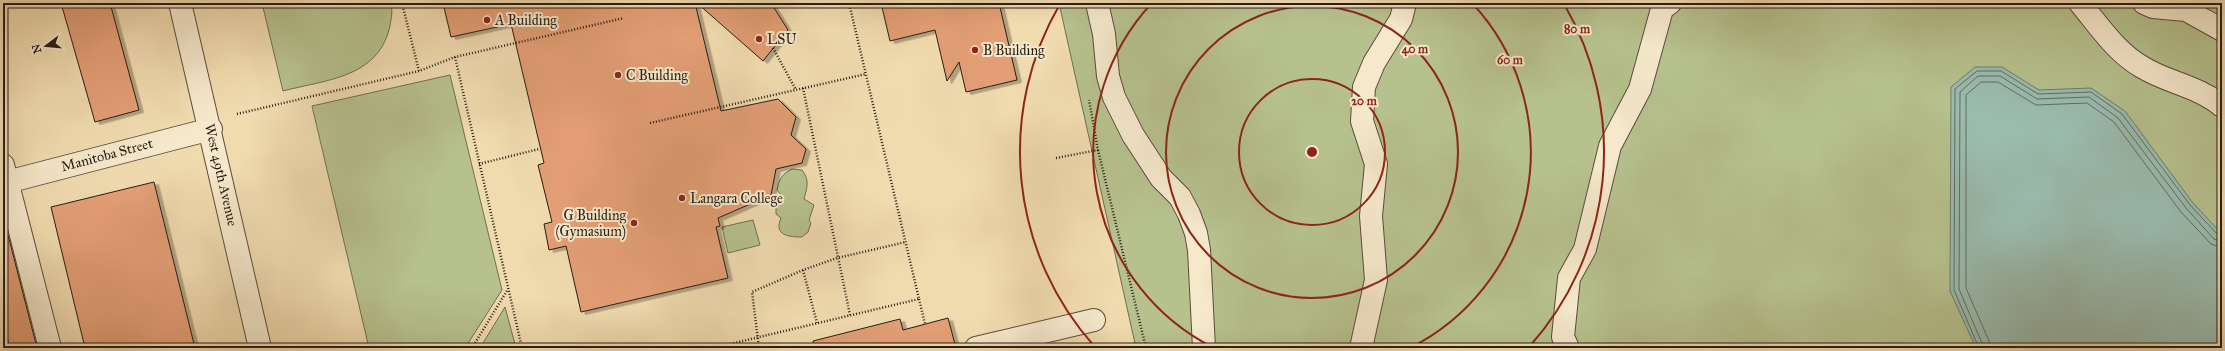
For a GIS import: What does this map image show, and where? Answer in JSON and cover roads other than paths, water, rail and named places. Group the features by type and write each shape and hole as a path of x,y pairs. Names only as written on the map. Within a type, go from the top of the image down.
{"street":[{"name":"West 49th Avenue","path":"180,3 211,129 260,348"},
{"path":"1097,3 1104,34 1108,76 1114,97 1132,135 1161,178 1180,197 1196,232 1199,250 1204,348"},
{"path":"1360,348 1376,280 1371,216 1376,164 1362,121 1364,87 1374,62 1401,19 1405,3"},
{"path":"1568,348 1563,337 1569,278 1585,249 1610,146 1640,89 1662,9 1670,3"},
{"path":"2080,3 2112,42 2128,58 2163,77 2209,96 2222,106"},
{"path":"2144,3 2153,7 2186,10 2222,30"},
{"name":"Manitoba Street","path":"4,176 211,129"},
{"path":"4,176 50,348"},
{"path":"976,348 1094,320"}],"water":[{"path":"1975,67 2002,67 2039,90 2091,88 2125,111 2193,203 2222,234 2222,348 1976,348 1950,291 1951,87"}],"place":[{"name":"A Building","path":"487,20"},
{"name":"LSU","path":"759,39"},
{"name":"B Building","path":"975,50"},
{"name":"C Building","path":"618,75"},
{"name":"Langara College","path":"682,198"},
{"name":"G Building (Gymasium)","path":"634,223"}]}
